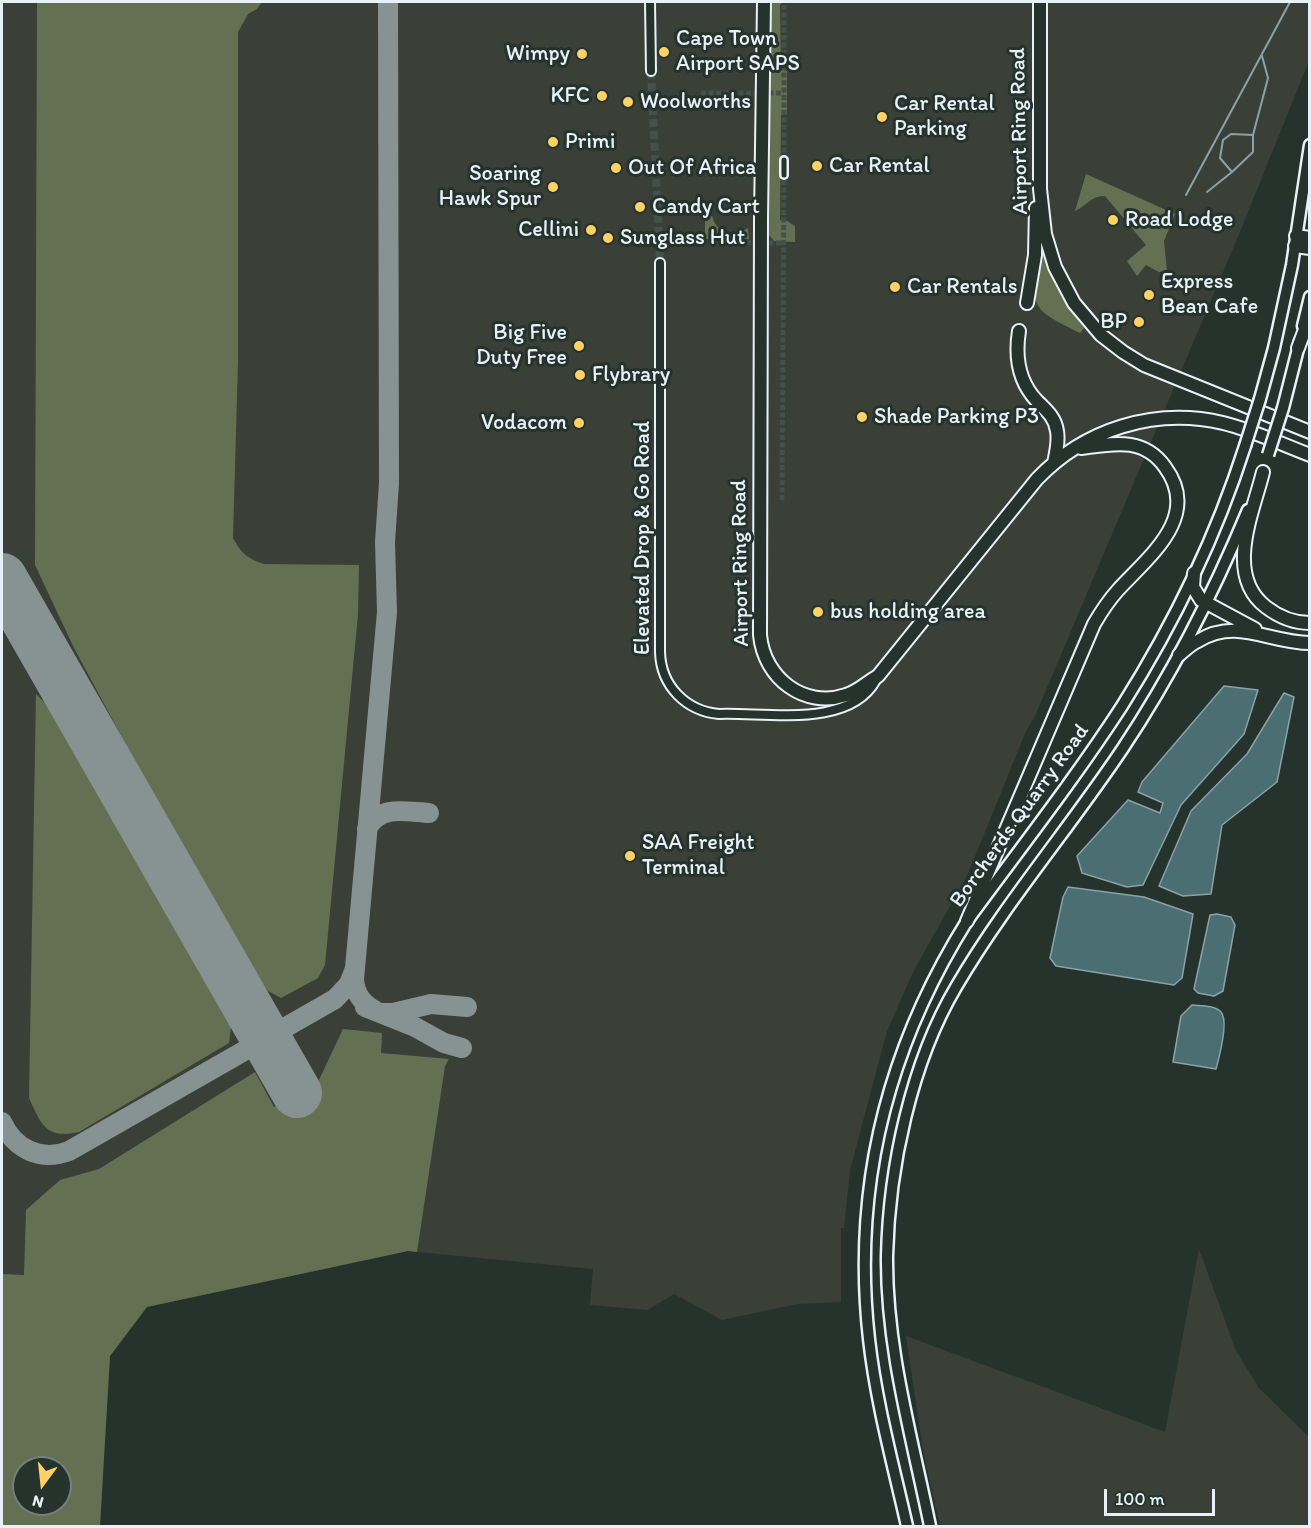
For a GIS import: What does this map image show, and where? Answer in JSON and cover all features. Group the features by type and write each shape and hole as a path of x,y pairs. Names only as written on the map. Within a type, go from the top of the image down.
{"main road":[{"name":"Airport Ring Road","path":"764,2 760,219 760,640 765,659 776,676 792,689 805,695 825,698 840,697 858,690 878,676 1037,479 1074,449 1111,429 1150,419 1195,418 1239,428 1281,444"},
{"name":"Airport Ring Road","path":"1040,2 1040,189 1044,229 1050,253 1071,298 1101,335 1144,365 1290,426 1310,431"},
{"name":"Borcherds Quarry Road","path":"907,1527 869,1341 865,1280 867,1208 878,1138 899,1061 935,975 967,921 1112,721 1160,640 1194,573 1224,504 1260,399 1278,329 1296,241 1310,146"},
{"path":"1027,303 1035,255 1035,215 1040,189"},
{"path":"1296,241 1310,238"},
{"path":"1296,241 1310,249"},
{"name":"Borcherds Quarry Road","path":"930,1527 898,1378 888,1297 887,1255 890,1204 898,1153 910,1103 933,1035 969,963 1119,753 1152,702 1206,604 1233,547 1263,472 1283,408 1310,297"},
{"path":"1298,348 1310,316"},
{"path":"1019,331 1017,357 1021,375 1032,395 1051,414 1057,430 1058,443 1054,463"},
{"path":"967,921 1093,626 1111,598 1164,540 1175,520 1177,503 1174,483 1165,466 1154,456 1137,446 1117,442 1074,449"},
{"path":"1281,444 1310,455"},
{"path":"1281,444 1310,463"},
{"path":"1263,472 1244,548 1244,565 1248,582 1259,601 1274,613 1287,620 1310,623"},
{"path":"1194,573 1192,584 1199,599 1270,636"},
{"path":"1179,655 1197,641 1225,631 1242,630 1286,641 1310,643"}],"street":[{"path":"650,2 651,71"},
{"path":"784,160 784,175"},
{"name":"Elevated Drop & Go Road","path":"660,263 661,667 667,681 675,693 695,708 719,714 825,713 857,700 871,688 878,676"}],"shaded area":[{"path":"2,2 1309,2 1309,61 1237,239 1035,716 1026,731 967,876 914,970 887,1031 850,1170 844,1228 841,1228 841,1302 797,1304 722,1320 674,1294 648,1310 590,1305 593,1269 408,1251 147,1307 110,1356 100,1526 2,1526"},
{"path":"1199,1249 1236,1351 1259,1388 1309,1437 1309,1526 940,1526 923,1450 906,1336 1165,1432"}],"green space":[{"path":"37,2 261,3 257,9 248,14 238,32 238,361 233,538 246,555 264,564 359,565 358,614 325,965 318,978 281,998 268,991 236,949 74,648 35,565"},
{"path":"770,2 782,2 780,5 781,70 787,71 787,114 781,115 780,220 795,226 795,242 774,241 769,235"},
{"path":"1086,174 1175,214 1164,241 1167,271 1159,272 1146,265 1137,276 1127,261 1146,245 1105,196 1093,199 1075,211"},
{"path":"705,216 712,216 717,227 726,232 742,231 748,228 749,239 705,239"},
{"path":"1044,252 1068,306 1084,328 1080,333 1051,318 1038,305 1035,297 1036,272 1039,254"},
{"path":"36,694 46,704 231,1027 229,1043 79,1132 68,1134 59,1134 46,1128 29,1098"},
{"path":"343,1029 382,1033 381,1053 449,1059 445,1066 417,1252 408,1251 147,1307 110,1356 100,1526 2,1526 2,1274 24,1275 26,1210 60,1180 99,1169 255,1072 274,1107 318,1082"}],"water":[{"path":"1224,686 1258,690 1244,734 1181,805 1143,885 1127,887 1082,873 1077,856 1128,800 1160,813 1163,803 1138,792 1142,782"},
{"path":"1284,693 1294,697 1277,782 1222,825 1211,894 1183,896 1159,886 1191,811 1247,754"},
{"path":"1068,887 1144,897 1193,914 1182,978 1174,985 1056,966 1050,958 1063,897"},
{"path":"1210,915 1231,917 1235,925 1223,991 1214,996 1198,993 1194,989"},
{"path":"1192,1005 1215,1008 1221,1012 1223,1017 1223,1040 1216,1069 1173,1062 1181,1016"}],"waterway":[{"path":"1186,195 1290,2"},
{"path":"1232,172 1220,158 1223,140 1231,134 1253,135 1268,78 1262,56"},
{"path":"1207,192 1253,152 1253,135"}],"taxiway":[{"path":"376,1011 360,998 354,979 387,612 385,542 389,483 388,2"},
{"path":"367,829 372,821 387,813 395,811 429,813"},
{"path":"2,1122 14,1139 29,1151 48,1155 69,1151 335,999 349,984 354,971"},
{"path":"382,1013 393,1013 431,1004 467,1007"},
{"path":"365,1007 415,1027 444,1043 462,1048"}],"runway":[{"path":"2,578 297,1093"}],"tunnel":[{"path":"784,2 784,160"},
{"path":"651,71 660,263"},
{"path":"701,93 784,93"},
{"path":"782,500 784,175"},
{"path":"701,242 783,243"}],"place":[{"name":"Cape Town Airport SAPS","path":"664,52"},
{"name":"Wimpy","path":"582,54"},
{"name":"KFC","path":"602,96"},
{"name":"Woolworths","path":"628,102"},
{"name":"Car Rental Parking","path":"882,117"},
{"name":"Primi","path":"553,142"},
{"name":"Car Rental","path":"817,166"},
{"name":"Out Of Africa","path":"616,168"},
{"name":"Soaring Hawk Spur","path":"553,187"},
{"name":"Candy Cart","path":"640,207"},
{"name":"Road Lodge","path":"1113,220"},
{"name":"Cellini","path":"591,230"},
{"name":"Sunglass Hut","path":"608,238"},
{"name":"Car Rentals","path":"895,287"},
{"name":"Express Bean Cafe","path":"1149,295"},
{"name":"BP","path":"1139,322"},
{"name":"Big Five Duty Free","path":"579,346"},
{"name":"Flybrary","path":"580,375"},
{"name":"Shade Parking P3","path":"862,417"},
{"name":"Vodacom","path":"579,423"},
{"name":"bus holding area","path":"818,612"},
{"name":"SAA Freight Terminal","path":"630,856"}]}
